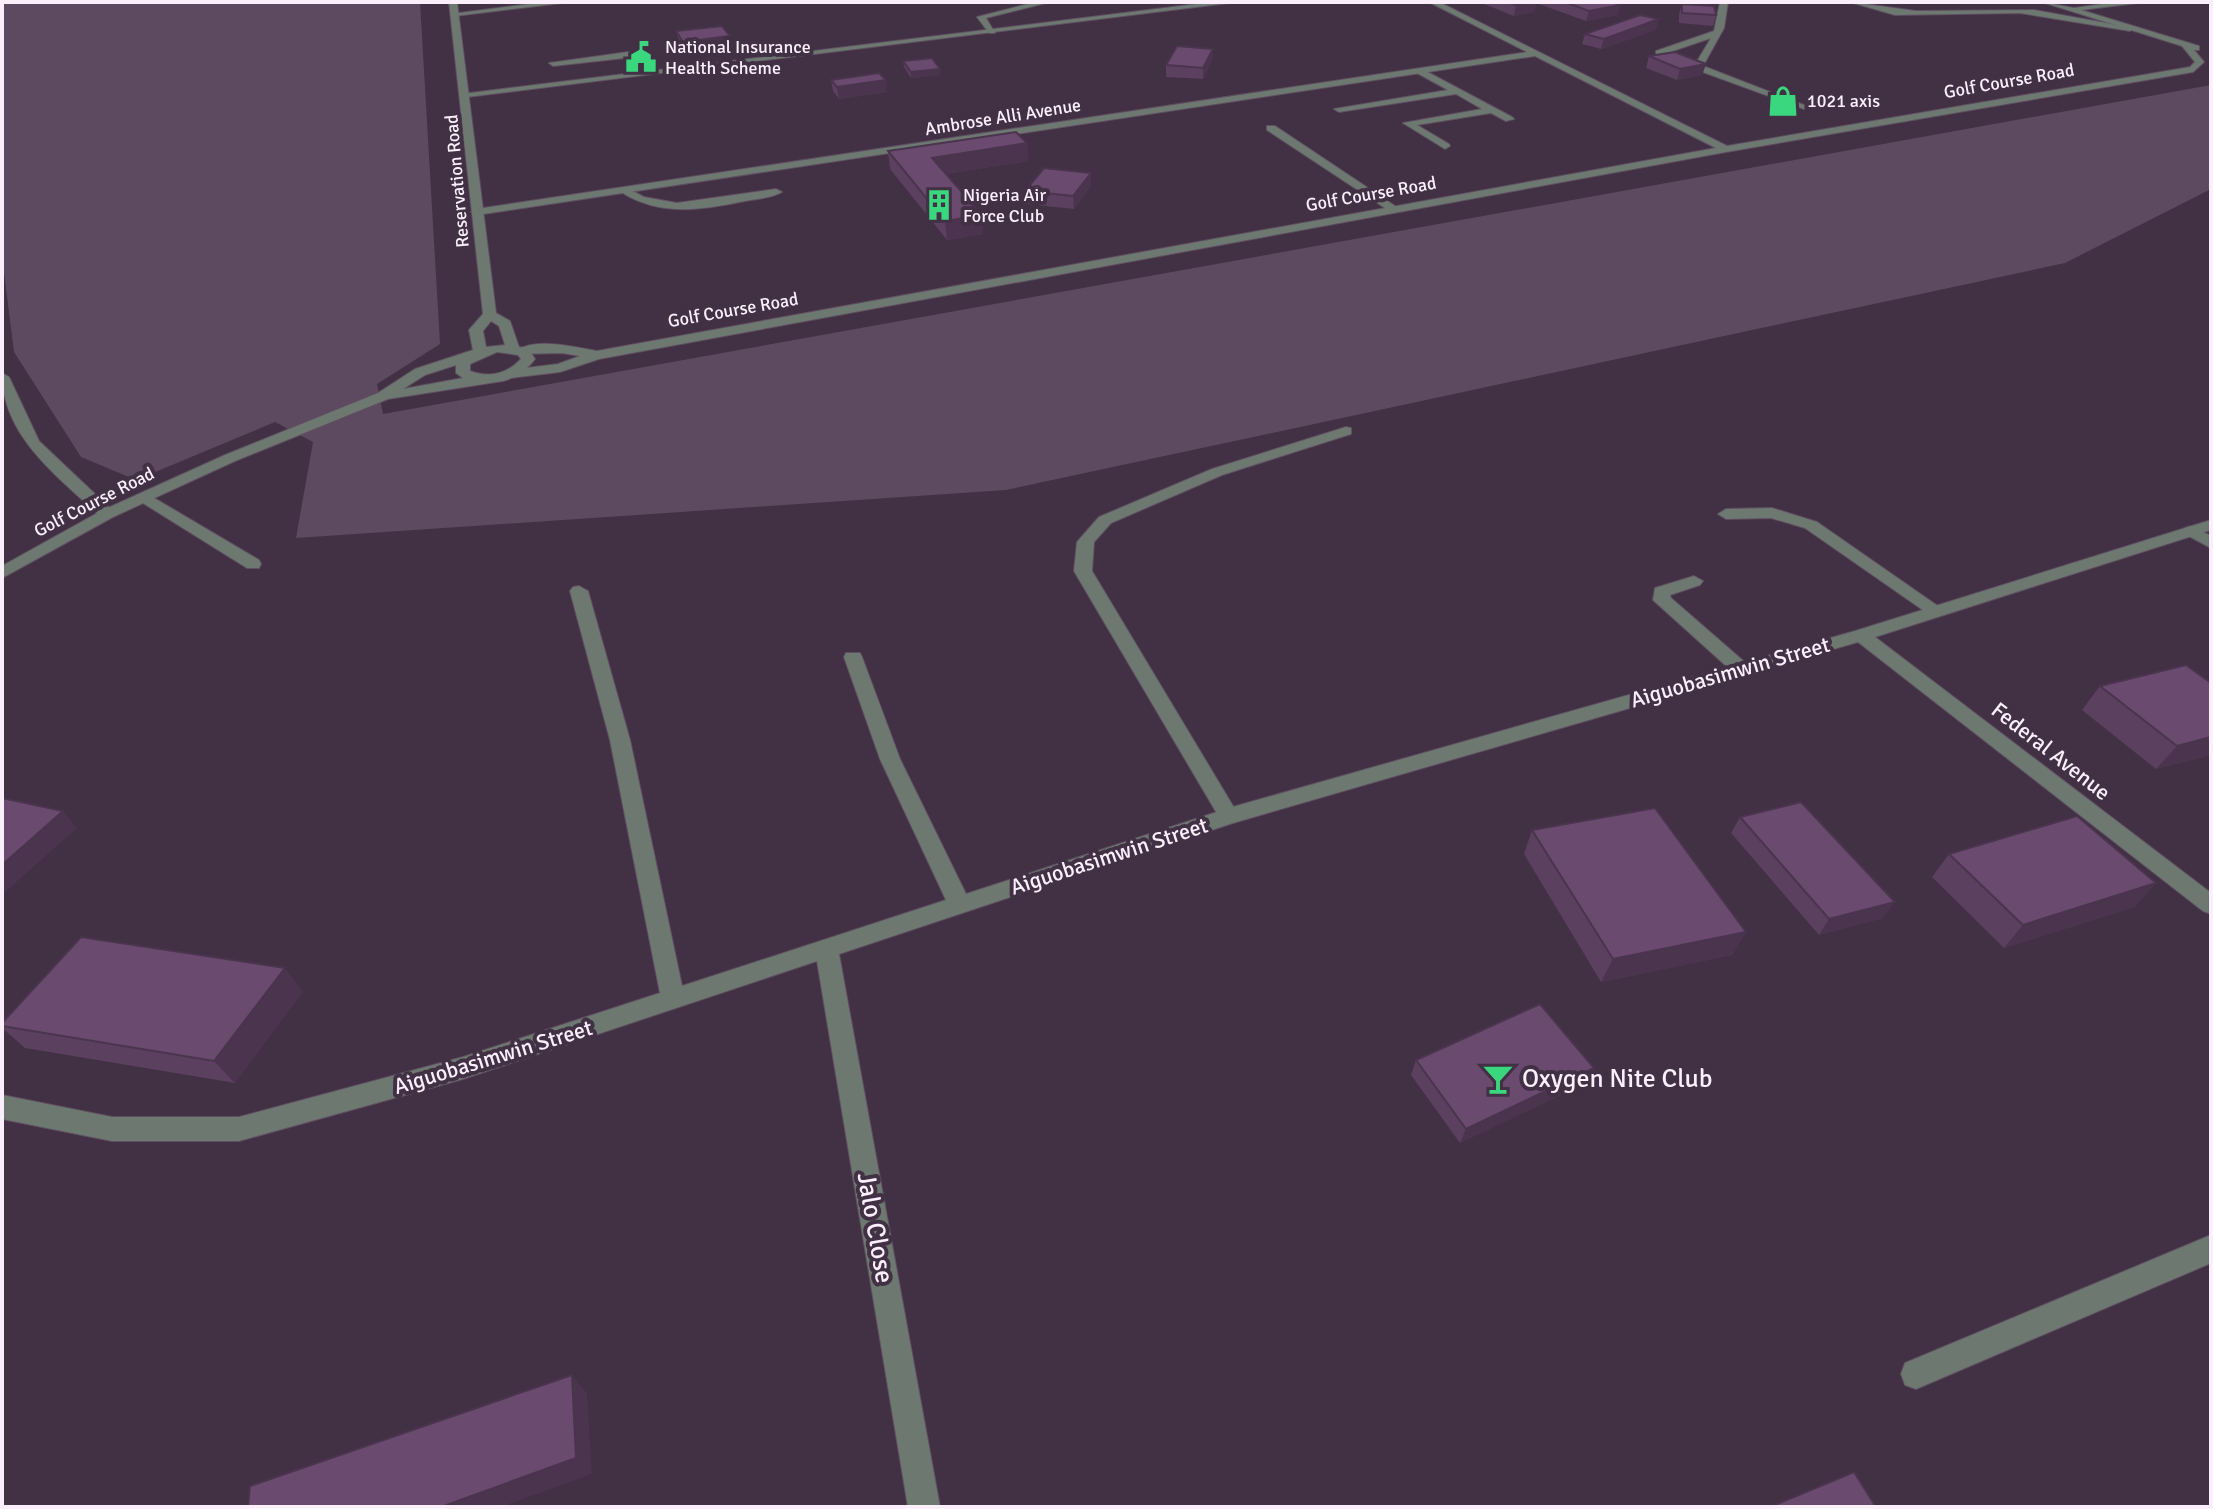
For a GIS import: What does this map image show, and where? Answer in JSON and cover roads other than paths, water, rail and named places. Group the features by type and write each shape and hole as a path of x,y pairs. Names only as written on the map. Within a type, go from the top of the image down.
{"street":[{"path":"454,8 567,2"},
{"path":"992,31 981,17 1046,2"},
{"path":"467,94 1233,2"},
{"path":"1433,2 1726,149"},
{"path":"1698,67 1717,33 1724,2"},
{"path":"1854,2 1878,12 1912,15 2018,11 2130,28"},
{"path":"2046,2 2211,53"},
{"path":"2069,8 2142,2"},
{"name":"Reservation Road","path":"454,8 467,94 490,315 476,330 475,354"},
{"path":"1717,33 1659,53 1801,107"},
{"name":"Golf Course Road","path":"475,354 518,349 562,349 597,355 1726,149 2193,69 2206,62 2185,45"},
{"name":"Ambrose Alli Avenue","path":"477,212 1534,54"},
{"path":"553,63 628,55 634,74"},
{"path":"1420,71 1509,119"},
{"path":"1339,109 1457,91"},
{"path":"1445,146 1408,123 1492,110"},
{"path":"1271,128 1395,210"},
{"path":"625,190 637,200 662,207 776,192"},
{"path":"490,315 505,324 518,349 528,359 519,370 510,374"},
{"path":"475,354 463,362 463,373 478,379"},
{"path":"383,396 420,372 475,354"},
{"path":"383,396 560,368 597,355"},
{"path":"2,377 32,443 107,514"},
{"name":"Golf Course Road","path":"2,573 107,514 230,458 383,396"},
{"path":"1229,816 1083,571 1081,552 1090,533 1105,520 1217,472 1346,431"},
{"path":"144,497 253,564"},
{"path":"1726,514 1772,513 1811,525 1936,611"},
{"path":"2201,528 2211,543"},
{"name":"Aiguobasimwin Street","path":"2,1107 112,1129 239,1129 463,1068 1229,816 1861,635 2201,528"},
{"path":"1694,581 1661,592 1662,600 1741,669"},
{"path":"579,591 620,740 673,1000"},
{"name":"Federal Avenue","path":"1861,635 2211,905"},
{"path":"853,657 890,759 960,905"},
{"name":"Jalo Close","path":"827,950 924,1507"},
{"path":"1916,1374 2211,1249"}],"place":[{"name":"National Insurance Health Scheme","path":"641,57"},
{"name":"1021 axis","path":"1783,101"},
{"name":"Nigeria Air Force Club","path":"939,205"},
{"name":"Oxygen Nite Club","path":"1498,1079"}]}
